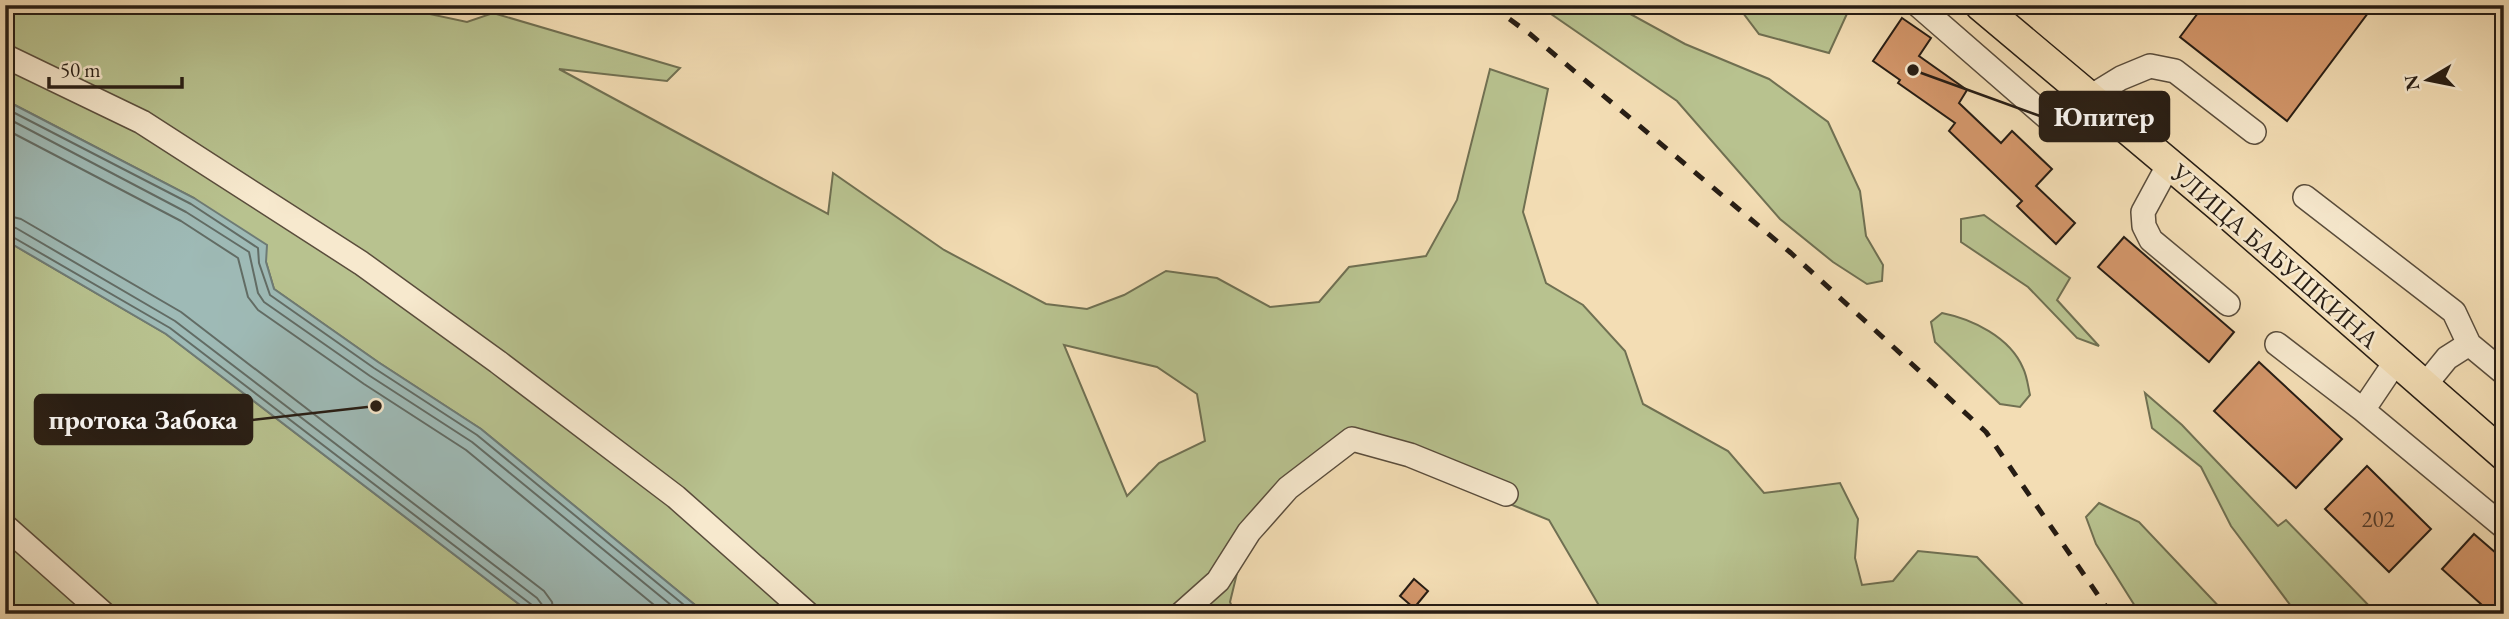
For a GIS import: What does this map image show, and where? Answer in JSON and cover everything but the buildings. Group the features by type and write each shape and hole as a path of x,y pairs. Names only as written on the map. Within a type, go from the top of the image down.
{"main road":[{"name":"УЛИЦА БАБУШКИНА","path":"1980,5 2169,164 2504,455"}],"street":[{"path":"1918,5 2049,119 2060,121 2090,97 2121,78 2150,66 2175,71 2254,132"},
{"path":"5,56 142,122 361,263 498,362 676,498 808,614"},
{"path":"2169,164 2143,212 2144,226 2151,240 2228,303"},
{"path":"2305,197 2454,312 2469,344 2504,373"},
{"path":"2277,344 2504,527"},
{"path":"2426,385 2447,358 2469,344"},
{"path":"2363,411 2396,361"},
{"path":"1181,614 1218,580 1249,533 1288,488 1352,439 1410,455 1506,494"},
{"path":"5,526 104,614"}],"green space":[{"path":"5,5 405,5 406,9 467,22 493,13 680,68 667,81 559,69 828,214 833,173 944,250 1046,304 1087,309 1124,295 1166,271 1217,278 1270,307 1319,302 1349,267 1426,256 1457,200 1490,69 1548,89 1523,212 1546,283 1583,305 1625,351 1643,404 1728,451 1764,493 1840,483 1858,519 1855,558 1862,585 1893,581 1918,551 1977,557 2032,614 1604,614 1549,520 1360,443 1267,515 1239,565 1230,602 1235,614 706,614 481,429 378,362 274,289 266,262 194,198 5,100","holes":["1064,345 1157,367 1197,394 1205,441 1159,463 1127,496"]},
{"path":"1538,5 1614,5 1685,44 1769,79 1828,122 1860,191 1866,236 1883,265 1882,281 1867,284 1833,262 1780,219 1677,101"},
{"path":"1737,5 1851,5 1829,53 1759,34"},
{"path":"1984,215 2070,278 2057,300 2099,346 2077,338 2028,287 1961,242 1961,219"},
{"path":"5,240 166,334 532,614 5,614"},
{"path":"1942,313 1989,331 2009,347 2024,371 2030,395 2020,407 2000,404 1935,342 1931,322"},
{"path":"2145,393 2182,425 2278,526 2286,520 2377,614 2297,614 2231,526 2201,467 2152,428"},
{"path":"2099,503 2139,522 2226,614 2140,614 2096,544 2086,517"}],"water":[{"path":"5,100 194,198 267,245 266,262 274,289 378,362 481,429 706,614 532,614 166,334 5,240"}],"railway":[{"path":"1490,5 1530,34 1791,253 1986,432 2111,614"}],"place":[{"name":"Юпитер","path":"1913,70"},
{"name":"протока Забока","path":"376,406"}]}
